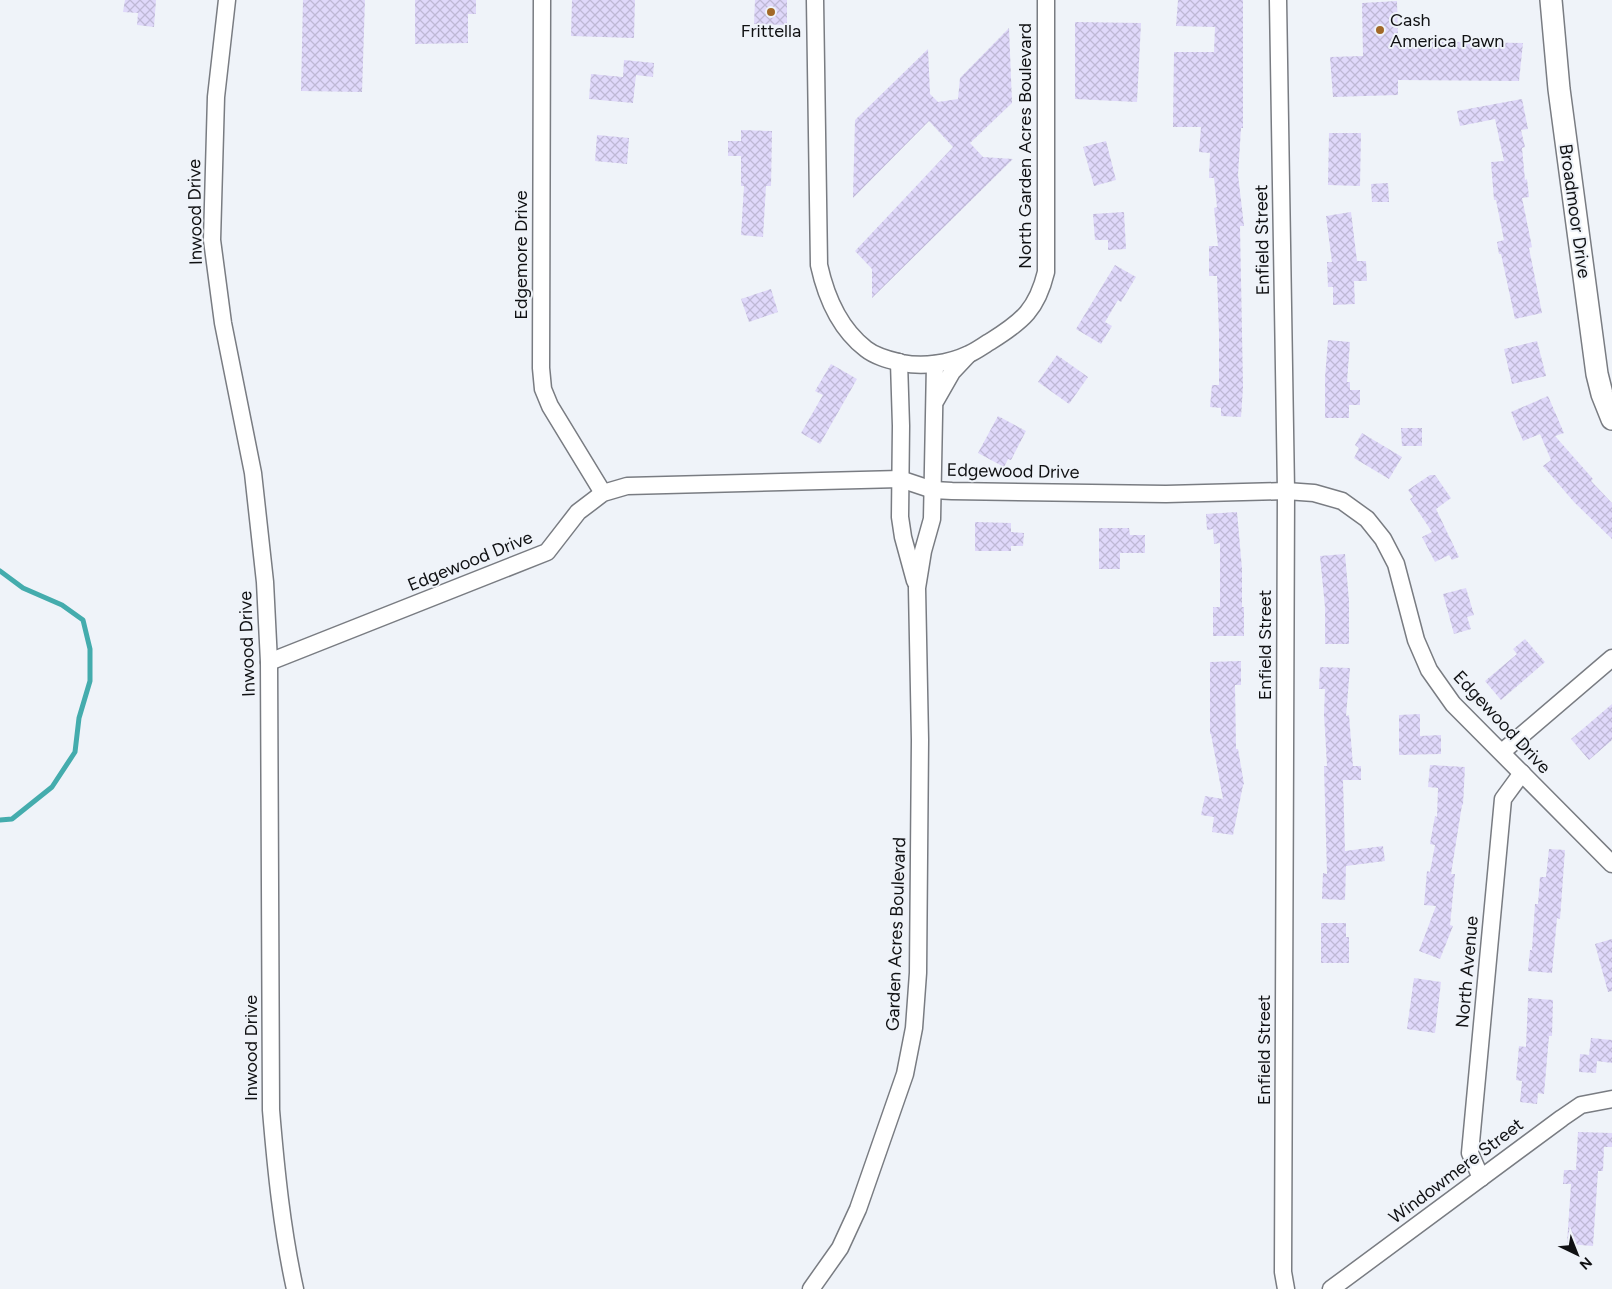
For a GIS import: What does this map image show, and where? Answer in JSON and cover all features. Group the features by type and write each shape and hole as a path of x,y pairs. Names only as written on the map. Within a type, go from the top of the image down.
{"street":[{"name":"Inwood Drive","path":"227,0 216,97 212,240 223,323 253,473 265,582 269,662 271,1110 276,1174 287,1253 295,1289"},
{"name":"Edgemore Drive","path":"542,0 540,368 550,406 603,493"},
{"name":"North Garden Acres Boulevard","path":"815,0 819,265 823,283 840,320 852,336 867,350 885,359 918,366 935,364 968,355 1015,326 1028,312 1041,292 1046,272 1046,0"},
{"name":"Enfield Street","path":"1278,0 1286,491 1283,1272 1286,1289"},
{"name":"Broadmoor Drive","path":"1551,0 1559,89 1596,368 1602,394 1612,419"},
{"path":"935,402 952,372 968,355"},
{"name":"Garden Acres Boulevard","path":"899,362 901,426 900,517 903,537 917,588"},
{"name":"Garden Acres Boulevard","path":"811,1289 840,1248 858,1209 905,1074 914,1028 918,973 920,750 917,588 923,552 932,519 935,364"},
{"name":"Edgewood Drive","path":"269,662 547,552 578,512 603,493 627,486 900,479 933,490 1166,494 1314,492 1342,501 1367,519 1383,539 1396,564 1416,640 1429,670 1453,704 1612,864"},
{"path":"1502,752 1612,658"},
{"name":"North Avenue","path":"1481,1178 1470,1153 1503,799 1522,774"},
{"name":"Windowmere Street","path":"1331,1289 1580,1105 1612,1099"}],"building":[{"path":"125,0 156,0 154,27 137,25 138,13 123,12"},
{"path":"303,0 365,0 362,92 301,91"},
{"path":"415,0 476,0 476,14 468,14 468,43 415,44"},
{"path":"572,0 635,0 634,38 571,36"},
{"name":"Frittella","path":"755,0 787,0 787,25 754,24"},
{"path":"1178,0 1243,0 1243,128 1241,128 1238,175 1244,226 1240,226 1243,387 1241,417 1221,416 1221,408 1210,407 1212,385 1219,385 1219,332 1217,276 1209,276 1209,246 1218,246 1214,208 1217,207 1214,178 1209,178 1210,153 1199,152 1201,127 1173,127 1174,52 1214,52 1215,27 1176,26"},
{"path":"1397,1 1398,41 1523,43 1519,81 1398,80 1398,95 1333,97 1330,57 1363,56 1362,3"},
{"path":"1075,22 1141,23 1137,102 1075,99"},
{"path":"1009,28 1012,103 970,143 983,157 1013,159 872,298 872,269 855,251 953,147 929,121 853,198 855,120 928,49 930,94 938,102 958,99 960,78"},
{"path":"624,60 654,63 653,77 636,75 633,103 589,99 591,74 623,77"},
{"path":"1522,99 1528,129 1521,130 1525,147 1522,148 1525,180 1527,179 1529,197 1522,198 1532,247 1529,248 1542,313 1515,319 1497,242 1504,240 1496,200 1494,200 1491,162 1504,161 1495,119 1460,126 1457,111"},
{"path":"741,130 772,131 771,186 766,186 763,237 741,235 744,186 741,186 741,156 728,156 728,141 741,141"},
{"path":"1329,133 1361,133 1360,186 1328,185"},
{"path":"597,135 629,138 627,164 595,161"},
{"path":"1106,141 1116,180 1094,186 1083,147"},
{"path":"1388,183 1389,202 1372,202 1371,184"},
{"path":"1124,212 1126,249 1108,250 1108,240 1095,240 1093,214"},
{"path":"1351,212 1357,261 1366,261 1367,281 1354,281 1355,304 1333,305 1333,287 1328,287 1327,262 1332,262 1326,216"},
{"path":"1115,265 1136,277 1121,302 1118,300 1105,322 1112,326 1101,344 1076,329"},
{"path":"771,289 778,312 749,322 741,299"},
{"path":"1328,340 1350,342 1347,382 1350,382 1350,390 1360,390 1360,405 1349,405 1349,418 1325,418 1325,377"},
{"path":"1537,341 1546,376 1512,384 1504,349"},
{"path":"1057,355 1088,377 1069,404 1038,382"},
{"path":"831,364 857,379 820,444 801,433 823,395 815,391"},
{"path":"1548,396 1564,433 1555,436 1593,479 1591,481 1612,503 1612,539 1574,502 1543,466 1551,460 1540,434 1523,441 1511,412"},
{"path":"998,416 1026,431 1011,460 1008,459 1004,467 978,453"},
{"path":"1401,428 1422,428 1422,446 1402,446"},
{"path":"1362,433 1402,457 1389,479 1354,458 1359,448 1355,445"},
{"path":"1430,475 1435,475 1451,498 1436,509 1459,557 1452,560 1449,555 1435,562 1422,537 1432,532 1410,499 1413,497 1408,490"},
{"path":"1237,512 1242,569 1244,636 1213,636 1213,607 1220,607 1220,543 1214,544 1213,529 1207,530 1206,514"},
{"path":"975,522 1011,523 1011,532 1024,533 1023,546 1011,546 1011,551 975,551"},
{"path":"1099,528 1129,528 1130,535 1145,535 1145,553 1120,553 1120,569 1099,569"},
{"path":"1345,554 1349,601 1349,644 1325,644 1325,607 1320,556"},
{"path":"1466,588 1474,615 1467,617 1471,629 1454,634 1443,594"},
{"path":"1525,639 1545,662 1501,700 1485,681 1517,654 1513,649"},
{"path":"1241,661 1241,685 1235,685 1236,749 1238,749 1244,784 1233,835 1212,832 1214,817 1201,815 1205,796 1223,799 1210,734 1210,662"},
{"path":"1320,667 1350,668 1346,716 1349,715 1353,766 1361,766 1361,780 1343,780 1345,851 1383,846 1385,861 1346,866 1345,900 1322,899 1323,873 1327,874 1324,766 1327,766 1324,714 1325,689 1319,689"},
{"path":"1612,704 1612,740 1589,760 1571,739"},
{"path":"1420,714 1420,736 1441,735 1441,754 1399,755 1399,715"},
{"path":"1430,765 1465,767 1463,805 1451,874 1455,874 1450,925 1453,926 1440,959 1419,951 1436,906 1424,905 1427,871 1430,872 1435,845 1430,844 1435,816 1437,817 1438,788 1428,787"},
{"path":"1549,849 1565,850 1560,919 1557,918 1552,973 1528,971 1530,950 1532,950 1535,904 1538,904 1540,877 1546,877"},
{"path":"1321,923 1346,923 1346,937 1349,937 1349,963 1321,963"},
{"path":"1612,939 1612,991 1608,992 1595,944"},
{"path":"1414,978 1441,982 1435,1033 1407,1029"},
{"path":"1528,998 1553,1000 1552,1036 1549,1036 1544,1094 1538,1093 1537,1104 1520,1102 1522,1081 1516,1080 1519,1046 1526,1047"},
{"path":"1591,1038 1612,1040 1612,1063 1597,1061 1596,1073 1579,1072 1580,1054 1589,1055"},
{"path":"1578,1132 1612,1133 1612,1147 1604,1147 1603,1171 1598,1171 1593,1246 1567,1244 1571,1184 1563,1184 1564,1170 1576,1170"}],"waterway":[{"path":"0,571 23,588 62,605 83,620 90,649 90,681 79,718 75,752 52,787 12,819 0,820"}],"place":[{"name":"Frittella","path":"771,12"},
{"name":"Cash America Pawn","path":"1380,30"}]}
